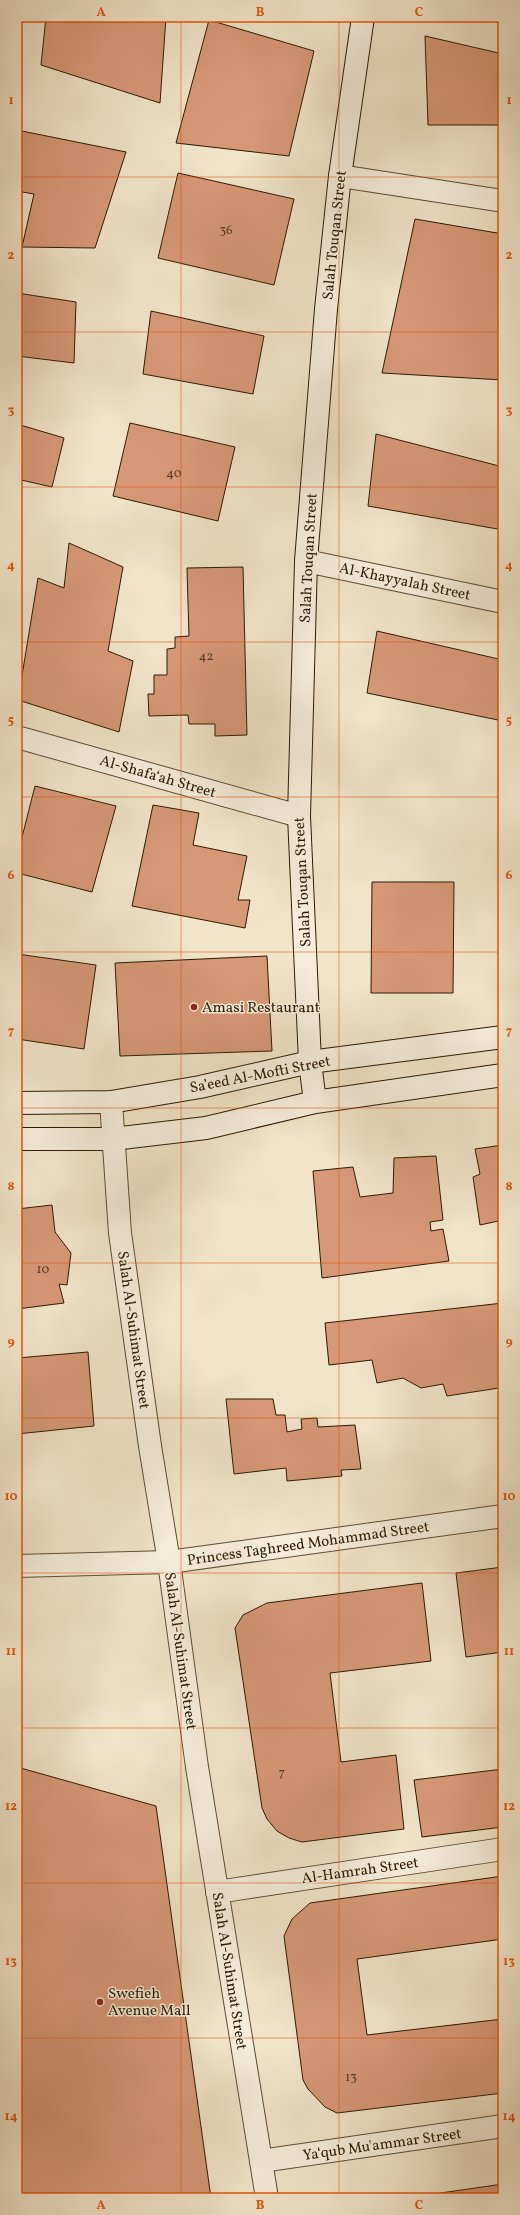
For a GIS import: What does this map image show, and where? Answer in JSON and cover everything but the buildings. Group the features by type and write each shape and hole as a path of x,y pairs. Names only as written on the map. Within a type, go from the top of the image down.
{"street":[{"name":"Salah Touqan Street","path":"315,1102 310,1062 299,816 306,561 326,309 340,176 363,17"},
{"path":"340,176 503,202"},
{"name":"Al-Khayyalah Street","path":"306,561 503,602"},
{"name":"Al-Shafa‘ah Street","path":"17,737 299,816"},
{"name":"Sa’eed Al-Mofti Street","path":"17,1103 111,1102 200,1086 310,1062 503,1037"},
{"path":"17,1139 113,1139 206,1128 315,1102 503,1075"},
{"name":"Salah Al-Suhimat Street","path":"111,1102 120,1233 217,1892 267,2198"},
{"name":"Princess Taghreed Mohammad Street","path":"17,1566 169,1562 503,1516"},
{"name":"Al-Hamrah Street","path":"217,1892 503,1849"},
{"name":"Ya‘qub Mu'ammar Street","path":"262,2161 503,2126"}],"place":[{"name":"Amasi Restaurant","path":"194,1007"},
{"name":"Swefieh Avenue Mall","path":"100,2002"}]}
